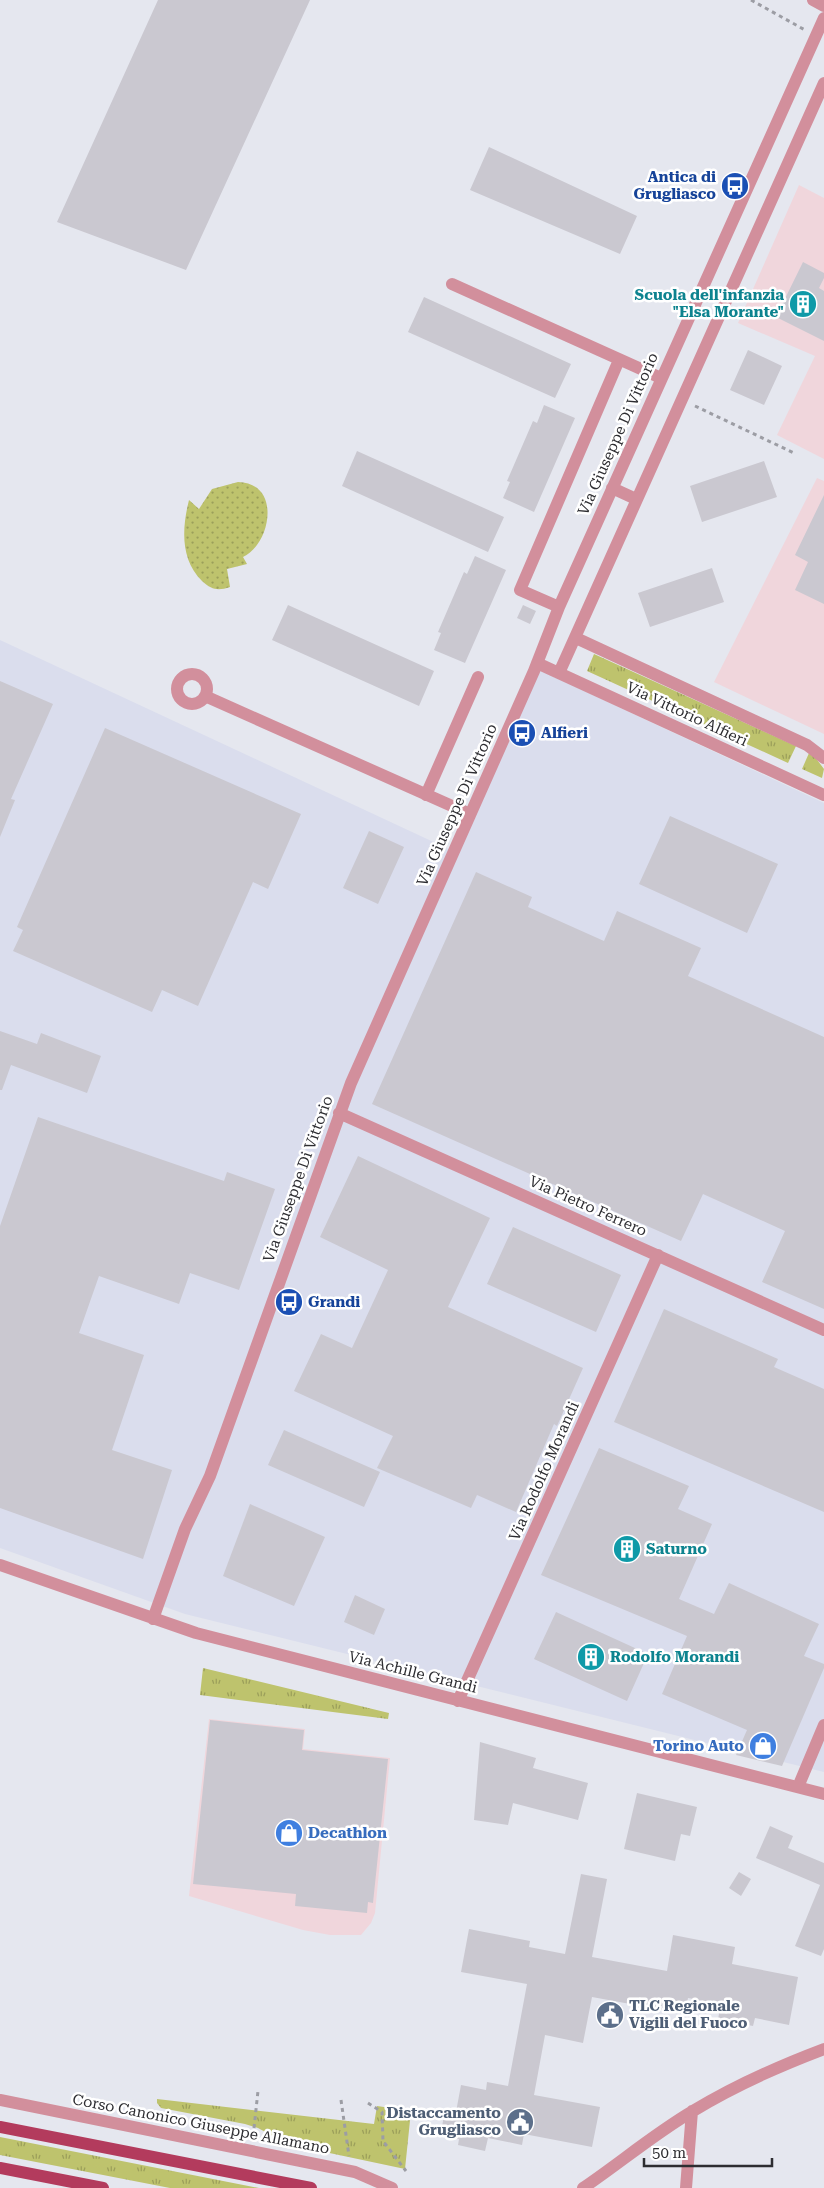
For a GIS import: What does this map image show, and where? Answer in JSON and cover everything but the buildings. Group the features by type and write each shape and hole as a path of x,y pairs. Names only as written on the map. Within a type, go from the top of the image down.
{"main road":[{"path":"0,2127 310,2188"},
{"path":"0,2168 103,2188"}],"street":[{"path":"813,0 824,6"},
{"name":"Via Giuseppe Di Vittorio","path":"153,1619 185,1529 216,1458 339,1113 612,488 824,18"},
{"path":"559,673 636,499 823,92"},
{"path":"452,284 661,378"},
{"path":"559,608 520,590 619,360"},
{"path":"612,488 636,499"},
{"name":"Via Vittorio Alfieri","path":"576,638 807,745 824,758"},
{"name":"Via Vittorio Alfieri","path":"537,663 824,795"},
{"path":"426,795 478,677"},
{"path":"205,696 470,814"},
{"name":"Via Pietro Ferrero","path":"339,1113 658,1254 824,1330"},
{"name":"Via Rodolfo Morandi","path":"458,1701 658,1254"},
{"name":"Via Achille Grandi","path":"0,1565 196,1633 824,1794"},
{"path":"798,1787 824,1724"},
{"path":"583,2188 692,2111 749,2080 824,2049"},
{"name":"Corso Canonico Giuseppe Allamano","path":"0,2100 355,2172 392,2188"},
{"path":"686,2188 692,2111"}],"path":[{"path":"750,0 800,27"},
{"path":"694,406 794,453"},
{"path":"254,2128 258,2091"},
{"path":"341,2100 349,2160"},
{"path":"368,2103 382,2112 382,2138 406,2171"}],"shaded area":[{"path":"799,185 824,198 824,459 777,435 815,356 738,323"},
{"path":"817,478 824,481 824,734 714,682"},
{"path":"0,640 455,852 537,669 824,803 824,1772 185,1614 0,1548"},
{"name":"Decathlon","path":"209,1719 305,1729 303,1749 390,1758 375,1913 371,1923 361,1935 330,1935 303,1930 189,1896"}],"green space":[{"path":"238,482 252,485 261,492 266,503 268,515 260,540 253,550 243,557 247,564 227,569 230,587 215,589 202,581 195,572 186,553 184,532 189,500 199,509 212,489"},
{"path":"594,654 796,746 788,763 587,671"},
{"path":"809,753 815,757 824,769 822,778 802,769"},
{"path":"203,1668 389,1713 388,1719 200,1695"},
{"path":"157,2099 374,2124 377,2106 411,2111 405,2169 287,2144 258,2128 245,2124 161,2108 157,2103"},
{"path":"0,2137 259,2188 170,2188 0,2155"}],"place":[{"name":"Antica di Grugliasco","path":"735,186"},
{"name":"Scuola dell'infanzia \"Elsa Morante\"","path":"803,304"},
{"name":"Alfieri","path":"522,733"},
{"name":"Grandi","path":"289,1302"},
{"name":"Saturno","path":"627,1549"},
{"name":"Rodolfo Morandi","path":"591,1657"},
{"name":"Torino Auto","path":"763,1746"},
{"name":"Decathlon","path":"289,1833"},
{"name":"TLC Regionale Vigili del Fuoco","path":"610,2015"},
{"name":"Distaccamento Grugliasco","path":"520,2122"}]}
